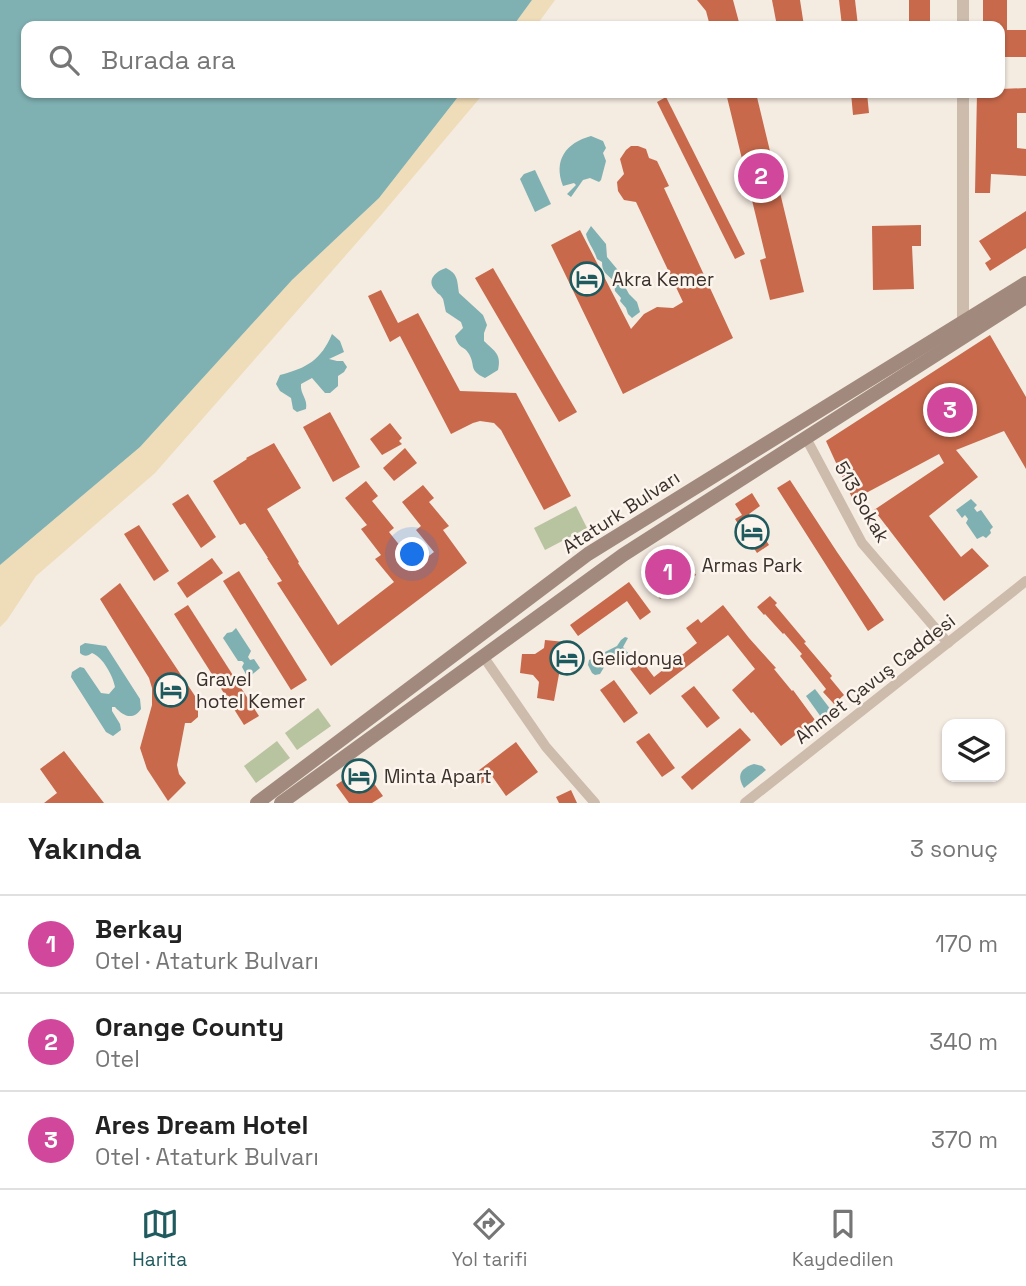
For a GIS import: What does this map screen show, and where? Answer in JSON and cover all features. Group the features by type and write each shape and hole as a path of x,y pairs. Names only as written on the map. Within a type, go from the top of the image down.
{"main road":[{"name":"Ataturk Bulvarı","path":"281,803 623,555 806,438 963,330 1026,283"},
{"name":"Ataturk Bulvarı","path":"257,803 588,554 825,407 1026,297"}],"street":[{"path":"962,0 963,21"},
{"path":"963,98 963,330"},
{"name":"513 Sokak","path":"806,438 862,543 948,643"},
{"name":"Ahmet Çavuş Caddesi","path":"745,803 1026,581"},
{"path":"483,656 546,747 595,803"}],"green space":[{"path":"576,506 587,528 545,550 534,528"},
{"path":"318,708 331,726 297,750 285,733"},
{"path":"277,741 290,758 256,783 244,766"}],"sand":[{"path":"532,0 555,0 540,21 517,21"},
{"path":"457,98 480,98 155,473 36,576 0,627 0,565 140,447 292,280 379,198"}],"water":[{"path":"0,0 532,0 517,21 21,21 21,98 457,98 379,198 292,280 140,447 0,565"},
{"path":"591,136 603,141 606,148 603,153 606,161 601,180 583,180 571,197 567,194 576,185 574,183 563,186 560,177 561,161 575,143"},
{"path":"535,170 551,204 535,212 520,179 524,174"},
{"path":"591,226 606,244 607,257 622,275 629,294 637,302 640,312 632,318 615,291 614,281 604,271 602,262 597,259 588,240 586,234"},
{"path":"446,268 455,275 459,293 483,315 487,325 484,341 496,353 499,365 498,370 485,378 474,370 469,354 455,336 463,328 461,322 446,312 443,299 432,286 433,276"},
{"path":"332,334 340,341 344,352 329,359 343,361 347,367 338,376 338,386 330,393 325,393 312,378 301,384 306,409 297,412 293,409 291,398 280,391 276,384 280,375 312,362"},
{"path":"971,499 977,505 974,508 977,512 981,510 993,527 986,538 983,536 977,539 966,523 968,519 965,515 962,518 956,510"},
{"path":"236,628 251,651 248,657 250,660 254,659 260,668 248,678 242,667 244,663 238,661 223,638"},
{"path":"625,637 628,638 623,647 629,654 620,662 607,663 600,674 592,673 589,660 617,646"},
{"path":"85,643 106,646 140,699 141,709 135,715 125,715 112,707 121,730 113,736 106,732 71,677 72,672 80,667 84,668 101,693 109,694 115,687 110,672 100,658 92,653 86,656 80,653 80,646"},
{"path":"815,689 831,710 821,717 806,696"},
{"path":"754,764 766,770 744,788 740,779 741,773"}],"building":[{"path":"697,0 733,0 739,21 709,21 706,11"},
{"path":"772,0 800,0 803,21 776,21"},
{"path":"839,0 855,0 857,21 841,21"},
{"path":"909,0 930,0 930,21 909,21"},
{"path":"983,0 1007,0 1007,30 1026,30 1026,57 1005,57 1005,21 983,21"},
{"path":"1026,88 1026,113 1017,113 1017,148 1026,149 1026,176 991,174 990,193 975,193 977,98 1005,98 1005,89"},
{"path":"667,98 745,254 735,259 657,102"},
{"path":"727,98 757,98 804,292 770,300 760,260 766,258"},
{"path":"851,98 868,98 869,113 853,115"},
{"name":"Akra Kemer","path":"631,146 646,149 649,158 657,161 669,186 664,188 733,338 623,394 551,245 580,230 631,329 644,314 657,307 673,308 683,302 636,202 624,200 618,191 617,182 624,174 620,159"},
{"path":"1026,211 1026,248 990,271 985,263 991,259 979,241"},
{"path":"921,225 921,246 912,246 914,289 873,290 872,226"},
{"path":"493,268 577,412 559,422 475,278"},
{"path":"381,290 398,323 418,313 460,391 516,393 571,496 544,510 501,430 494,423 480,421 451,434 400,336 390,342 368,296"},
{"path":"990,335 1026,397 1026,469 1004,431 956,450 978,477 929,516 961,557 972,548 989,566 944,601 874,510 944,463 939,454 853,500 826,441"},
{"path":"330,412 360,467 333,482 303,427"},
{"path":"390,423 402,438 399,441 402,444 382,455 370,439"},
{"path":"274,443 301,488 267,509 338,625 394,582 375,559 381,555 361,529 367,525 345,498 366,481 378,496 372,501 394,528 389,532 416,566 434,552 416,530 421,526 402,502 423,485 434,498 429,502 449,526 443,530 467,563 331,666 277,583 282,581 268,558 245,523 240,525 213,481"},
{"path":"405,448 417,463 394,481 383,468"},
{"path":"790,480 884,620 868,631 777,488"},
{"name":"Armas Park","path":"752,493 760,506 749,514 769,545 757,553 735,519 742,515 735,504"},
{"path":"188,494 216,537 201,548 172,504"},
{"path":"139,525 169,571 154,581 124,534"},
{"path":"676,546 696,575 660,599 641,570"},
{"path":"212,558 223,573 187,598 177,583"},
{"path":"239,571 307,680 291,690 223,581"},
{"path":"629,582 651,612 640,620 627,601 578,636 570,625"},
{"name":"Gravel hotel Kemer","path":"120,583 195,696 198,707 198,717 191,723 185,723 177,765 179,774 186,783 168,801 147,769 140,748 152,705 149,678 100,599"},
{"path":"770,596 844,695 834,704 823,692 826,689 800,656 802,654 757,607"},
{"path":"188,605 259,716 244,725 174,614"},
{"path":"723,605 815,720 781,746 732,690 755,669 728,635 650,695 630,669 641,660 654,677 697,643 686,628 698,619 701,623"},
{"path":"545,640 565,642 554,701 537,698 539,682 533,675 520,673 522,654 535,654 544,648"},
{"path":"614,680 638,713 624,723 600,690"},
{"path":"694,686 720,718 707,728 681,696"},
{"path":"740,728 751,740 692,790 681,777"},
{"path":"649,733 675,768 662,777 636,742"},
{"path":"516,742 538,772 506,796 492,776 481,784 474,774"},
{"path":"64,751 104,803 44,803 57,793 40,769"},
{"name":"Minta Apart","path":"362,767 383,796 372,803 349,803 336,785"},
{"path":"571,790 577,803 559,803 556,797"}],"place":[{"name":"Orange County","path":"761,176"},
{"name":"Akra Kemer","path":"587,279"},
{"name":"Ares Dream Hotel","path":"950,410"},
{"name":"Armas Park","path":"752,532"},
{"name":"Berkay","path":"668,572"},
{"name":"Gelidonya","path":"567,658"},
{"name":"Gravel hotel Kemer","path":"171,690"},
{"name":"Minta Apart","path":"359,776"}]}
